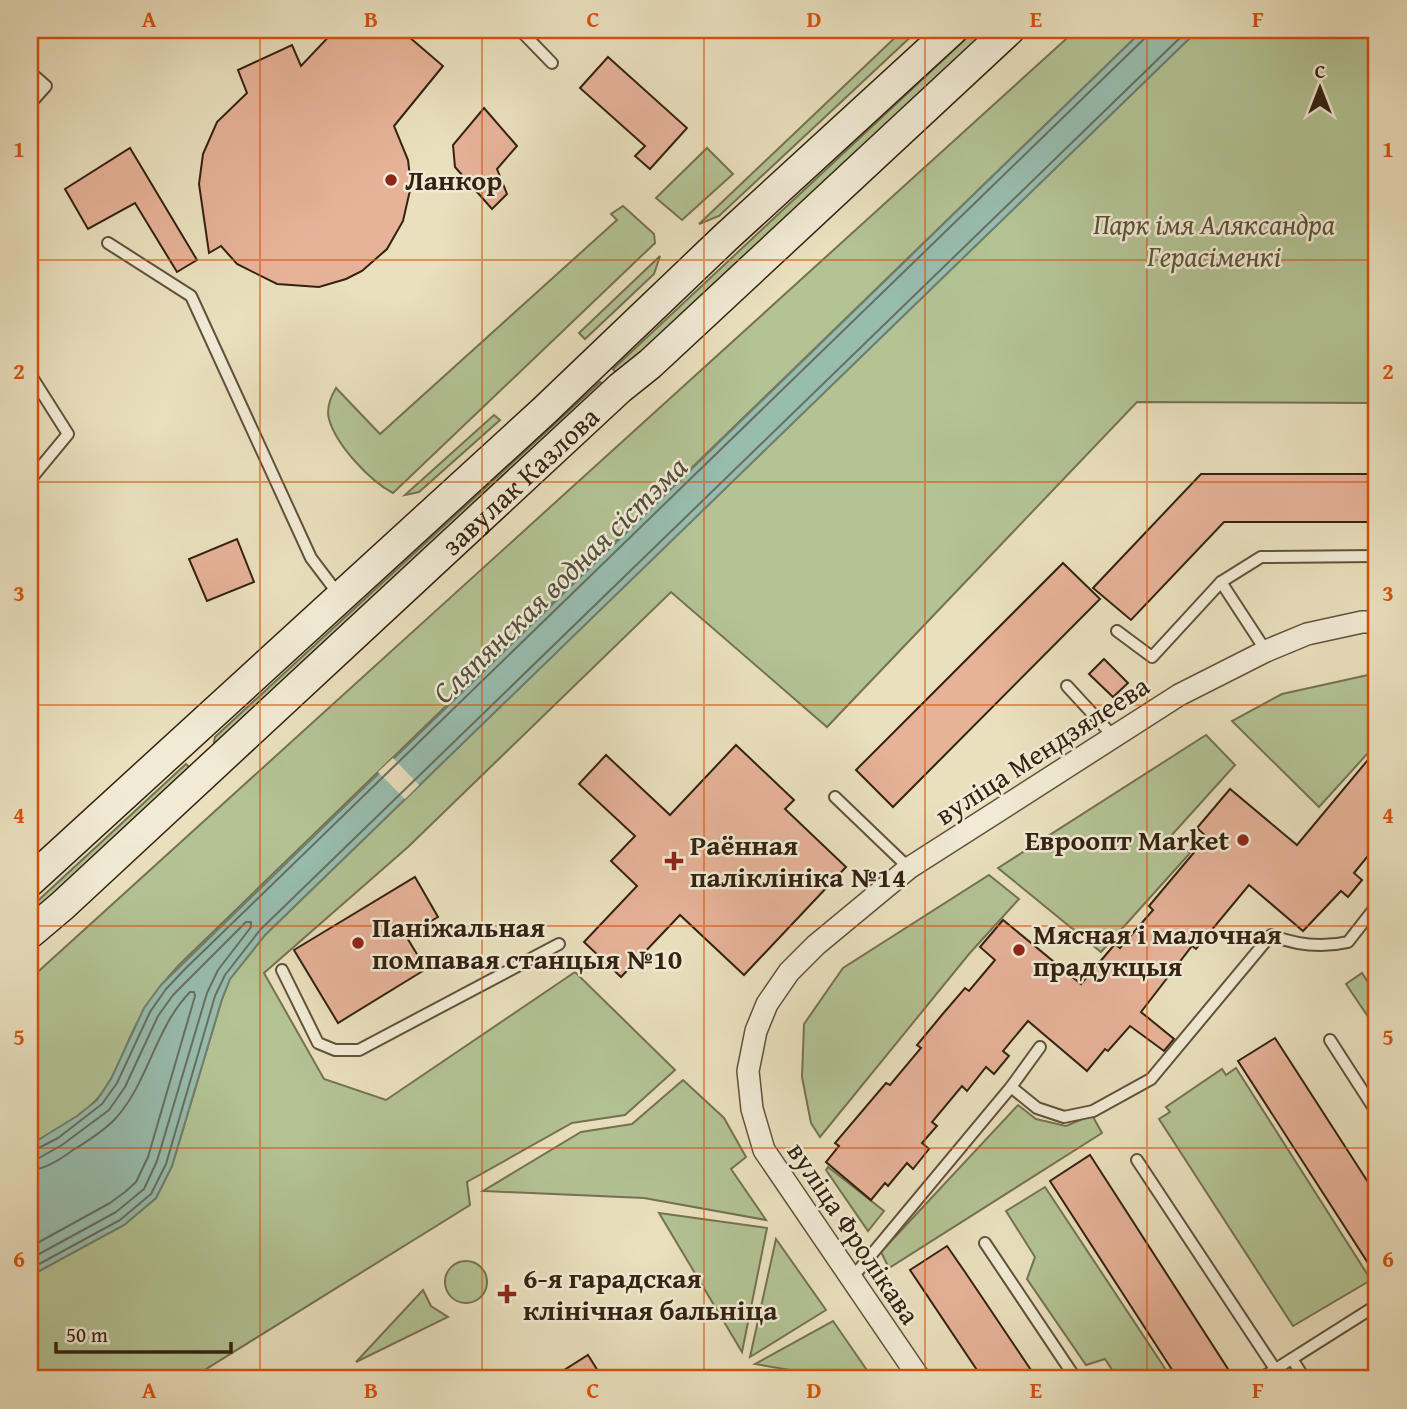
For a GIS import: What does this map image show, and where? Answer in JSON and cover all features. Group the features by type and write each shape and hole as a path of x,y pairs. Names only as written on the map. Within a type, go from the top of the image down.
{"main road":[{"name":"завулак Казлова","path":"30,881 575,382 725,238 952,30"},
{"name":"завулак Казлова","path":"30,933 1009,30"},
{"path":"191,736 216,762"}],"street":[{"name":"вуліца Мендзялеева","path":"748,1071 756,1031 767,1004 789,972 816,945 909,868 1179,695 1266,651 1307,634 1362,622 1377,622"},
{"name":"вуліца Фролікава","path":"748,1071 752,1109 764,1150 920,1379"}],"lane":[{"path":"520,30 552,63"},
{"path":"30,72 46,86 30,104"},
{"path":"108,243 191,296 311,558 341,597"},
{"path":"30,374 68,434 30,480"},
{"path":"1117,631 1152,657 1221,582 1261,557 1377,556"},
{"path":"1221,582 1266,651"},
{"path":"1067,686 1113,736"},
{"path":"835,797 909,868"},
{"path":"1011,1087 1037,1108 1063,1117 1093,1111 1151,1079 1271,935 1314,946 1328,947 1348,942 1377,905"},
{"path":"282,970 318,1043 335,1051 359,1051 559,944"},
{"path":"1330,1040 1377,1113"},
{"path":"852,1278 1011,1087 1040,1047"},
{"path":"1138,1160 1275,1369"},
{"path":"985,1243 1076,1379"},
{"path":"1260,1379 1377,1306"},
{"path":"1292,1359 1304,1379"}],"green space":[{"path":"903,30 918,30 719,216 699,224"},
{"path":"975,30 987,30 618,375 613,369"},
{"path":"1076,30 1143,30 180,964 148,1004 103,1092 74,1119 30,1145 30,979"},
{"name":"Парк імя Аляксандра Герасіменкі","path":"1198,30 1377,30 1377,403 1137,402 827,727 671,592 408,847 264,973 324,1079 386,1100 575,972 675,1070 625,1115 572,1123 467,1182 470,1205 190,1379 30,1379 30,1276 124,1225 156,1198 172,1166 230,979 265,935"},
{"path":"707,148 733,174 682,220 656,198"},
{"path":"623,206 654,234 655,243 393,493 364,471 346,451 329,419 329,403 336,388 380,434 617,220 611,214"},
{"path":"660,256 654,274 585,339 579,333"},
{"path":"600,382 605,387 216,746 215,737"},
{"path":"494,415 500,420 419,492 405,495"},
{"path":"1377,673 1377,743 1319,807 1232,721 1282,694"},
{"path":"1206,735 1235,765 1170,837 1190,853 1101,952 998,868"},
{"path":"186,764 193,771 30,918 30,908"},
{"path":"989,875 1019,899 969,954 820,1137 811,1123 802,1077 804,1024 843,968"},
{"path":"1362,973 1377,996 1377,1030 1346,984"},
{"path":"1236,1068 1371,1280 1293,1326 1159,1119 1170,1112 1166,1107 1222,1069 1226,1075"},
{"path":"683,1080 724,1118 746,1157 731,1169 766,1220 644,1198 483,1191 581,1132 632,1124"},
{"path":"1018,1105 1036,1119 1066,1126 1092,1115 1102,1133 889,1268 881,1252"},
{"path":"828,1167 884,1211 868,1231 826,1170"},
{"path":"1045,1187 1172,1379 1118,1379 1105,1359 1086,1365 1027,1279 1035,1257 1006,1211"},
{"path":"659,1213 767,1228 742,1352"},
{"path":"776,1239 826,1310 750,1357"},
{"path":"466,1261 481,1267 487,1282 481,1297 466,1303 451,1297 445,1282 451,1267"},
{"path":"423,1290 431,1306 448,1317 356,1362"},
{"path":"833,1321 873,1379 842,1379 755,1364"}],"water":[{"path":"1143,30 1198,30 265,935 230,979 172,1166 156,1198 124,1225 30,1276 30,1145 77,1116 97,1100 111,1079 144,1008 161,985"}],"pier":[{"path":"393,758 419,785 405,799 378,772"}],"building":[{"path":"335,30 401,30 443,66 394,126 408,160 411,186 403,221 387,249 362,271 346,279 319,287 277,284 237,264 221,246 209,253 199,184 203,154 217,122 247,93 238,70 292,45 301,66"},
{"path":"608,57 687,128 650,169 635,156 645,146 580,88"},
{"path":"484,108 517,146 497,169 507,194 492,209 455,167 453,145"},
{"path":"130,148 197,260 177,272 135,203 88,229 65,189"},
{"path":"1201,474 1377,474 1377,522 1224,522 1131,620 1093,588"},
{"path":"237,539 254,582 207,601 189,559"},
{"path":"1063,563 1100,599 893,807 856,770"},
{"path":"1104,659 1128,683 1113,697 1089,674"},
{"name":"Раённая паліклініка №14","path":"736,745 794,800 785,809 846,867 744,975 680,915 621,977 584,942 637,886 611,861 635,836 579,784 606,755 670,815"},
{"path":"1377,749 1377,845 1354,873 1362,880 1348,897 1341,891 1303,931 1249,885 1196,949 1192,946 1141,1012 1174,1039 1164,1051 1130,1026 1108,1051 1105,1049 1087,1071 1028,1021 1003,1051 1009,1056 994,1074 986,1067 967,1091 962,1086 932,1122 937,1126 922,1143 929,1149 913,1169 907,1163 888,1186 885,1183 871,1200 826,1162 839,1146 835,1143 886,1083 890,1085 921,1048 917,1045 941,1016 965,988 969,991 995,960 980,947 1003,920 1081,984 1115,944 1120,948 1153,910 1149,906 1207,837 1197,828 1230,789 1297,845"},
{"name":"Паніжальная помпавая станцыя №10","path":"415,877 438,917 406,936 426,969 338,1023 294,950"},
{"path":"1275,1038 1377,1196 1377,1277 1238,1061"},
{"path":"1090,1155 1228,1369 1212,1379 1178,1379 1050,1181"},
{"path":"947,1246 1037,1379 983,1379 910,1270"},
{"path":"588,1355 603,1379 550,1379"}],"place":[{"name":"Ланкор","path":"391,180"},
{"name":"Евроопт Market","path":"1243,840"},
{"name":"Раённая паліклініка №14","path":"674,861"},
{"name":"Паніжальная помпавая станцыя №10","path":"358,943"},
{"name":"Мясная і малочная прадукцыя","path":"1019,950"},
{"name":"6-я гарадская клінічная бальніца","path":"507,1294"}],"water label":[{"name":"Сляпянская водная сістэма","path":"560,580"}]}
